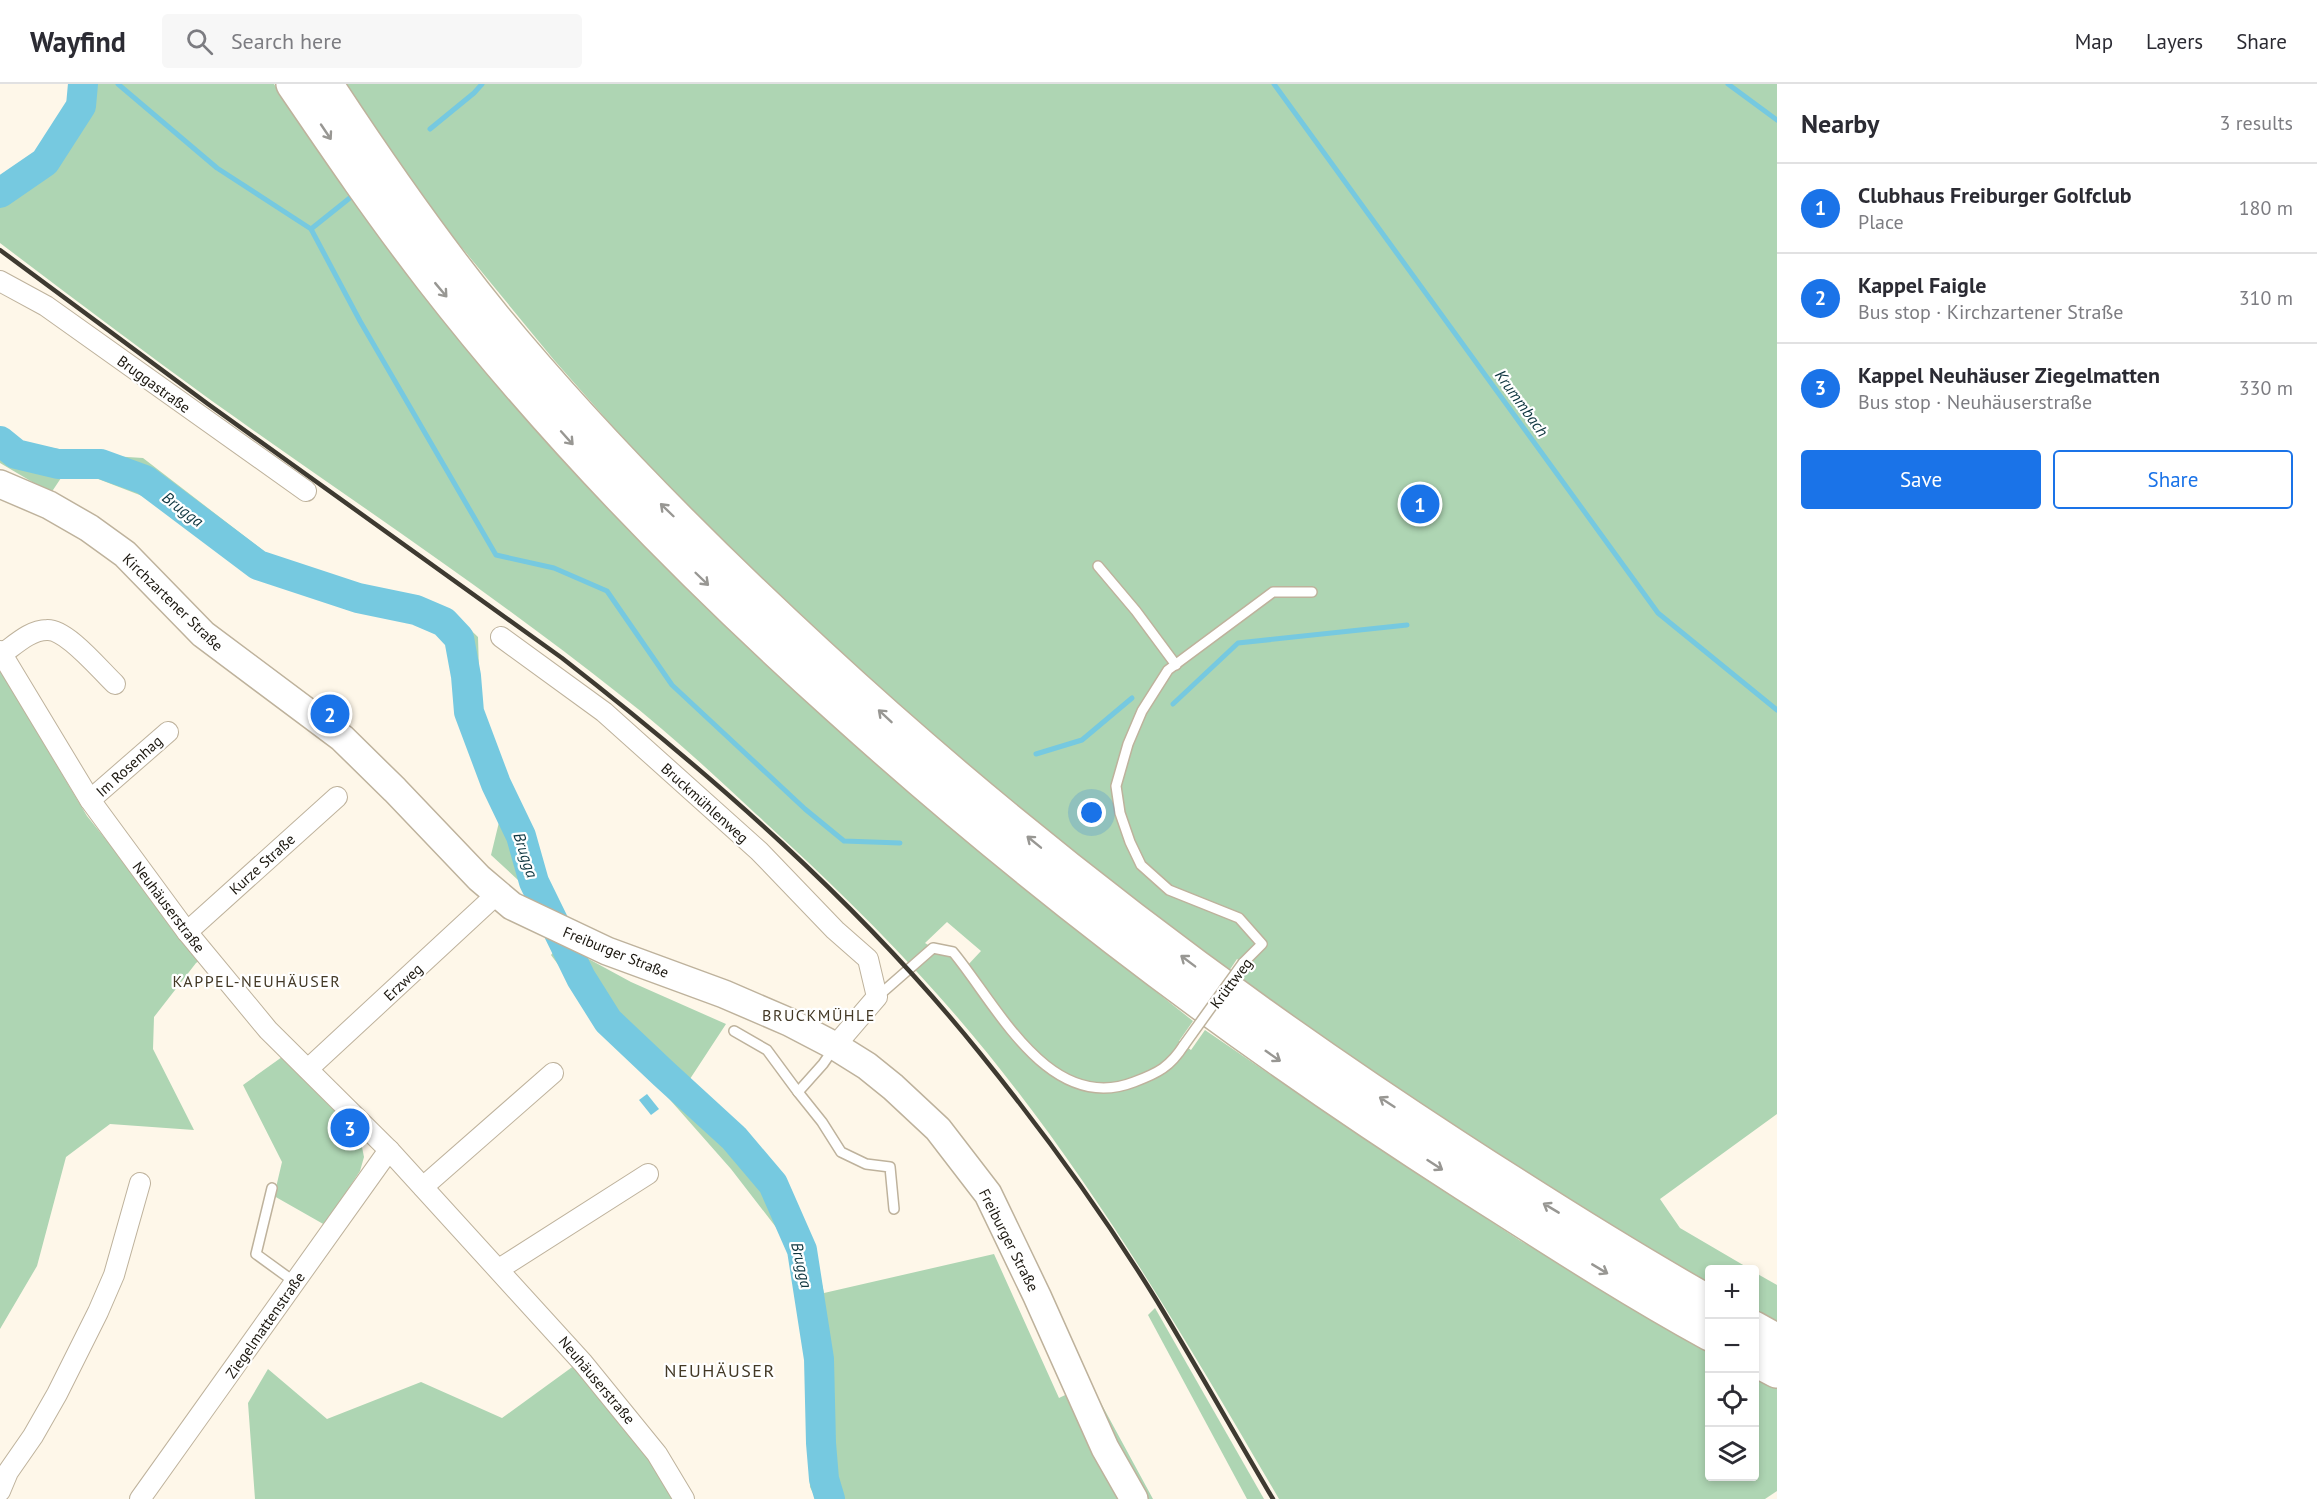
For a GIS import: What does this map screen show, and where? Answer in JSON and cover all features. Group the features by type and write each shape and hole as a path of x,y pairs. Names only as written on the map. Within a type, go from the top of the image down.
{"highway":[{"path":"293,84 346,162 432,279 542,411 668,546 743,620 915,776 1024,868 1260,1047 1348,1108 1554,1241 1705,1331"},
{"path":"326,84 437,245 497,321 576,411 661,504 774,614 893,723 1037,844 1235,996 1358,1083 1522,1190 1705,1300"},
{"path":"1759,1330 1777,1341"},
{"path":"1759,1361 1777,1371"}],"street":[{"name":"Bruggastraße","path":"0,281 46,306 306,491"},
{"name":"Kirchzartener Straße","path":"0,484 59,511 89,528 125,554 203,634 342,738 496,894 521,911 550,925"},
{"path":"1,652 32,634 48,629 63,634 115,684"},
{"name":"Bruckmühlenweg","path":"501,637 604,712 759,851 835,930 868,959 877,997"},
{"name":"Neuhäuserstraße","path":"1,652 90,800 187,932 268,1030 351,1115 389,1150 499,1269 627,1414 657,1454 684,1499"},
{"name":"Im Rosenhag","path":"90,800 168,732"},
{"name":"Kurze Straße","path":"187,932 338,797"},
{"name":"Erzweg","path":"308,1069 496,894"},
{"name":"Freiburger Straße","path":"550,925 579,939 724,994 789,1022 867,1066 920,1111 957,1151 988,1194 1037,1296 1105,1448 1134,1499"},
{"name":"Krüttweg","path":"835,1046 877,997"},
{"path":"423,1187 553,1073"},
{"name":"Ziegelmattenstraße","path":"140,1499 389,1150"},
{"path":"499,1269 648,1174"},
{"path":"0,1491 8,1472 33,1436 57,1394 98,1312 114,1275 140,1184"}],"lane":[{"path":"1098,566 1176,664"},
{"name":"Krüttweg","path":"877,997 933,948 953,952 1033,1055 1053,1071 1071,1081 1099,1089 1116,1089 1158,1073 1174,1060 1244,963 1262,944 1239,918 1169,890 1141,865 1120,813 1116,786 1128,744 1142,711 1168,670 1273,592 1312,592"},
{"path":"734,1031 767,1050 822,1122 841,1152 866,1164 890,1167 894,1209"},
{"path":"798,1092 823,1064 835,1046"},
{"path":"272,1188 256,1254 296,1283"}],"green space":[{"path":"70,84 274,84 377,233 509,396 641,543 812,705 974,847 1193,1021 1179,1041 1191,1050 1205,1030 1519,1240 1705,1346 1705,1481 1759,1481 1759,1375 1777,1386 1777,1491 1765,1499 1279,1499 1162,1302 1078,1175 987,1052 894,947 803,857 689,752 637,708 469,581 212,401 0,243 0,192 38,161 61,132","holes":["947,922 981,951 966,967 953,952 933,948 925,943"]},
{"path":"344,84 1777,84 1777,1114 1660,1199 1680,1228 1743,1265 1705,1265 1705,1281 1649,1248 1471,1137 1355,1059 1240,980 1248,967 1237,959 1229,971 1082,860 931,736 733,551 643,461 554,360 449,232"},
{"path":"0,431 22,443 96,455 143,458 278,562 431,602 455,615 478,637 481,740 518,811 558,905 531,892 491,855 500,818 468,744 452,639 432,616 295,583 232,558 163,504 93,477 63,475 51,493 0,463"},
{"path":"0,670 87,816 202,959 196,963 154,1017 153,1049 194,1130 110,1124 66,1157 37,1266 0,1329"},
{"path":"559,945 631,982 726,1024 688,1082 745,1133 772,1168 800,1219 814,1256 824,1293 994,1254 1059,1398 1090,1383 1153,1499 816,1499 810,1487 805,1344 791,1257 782,1235 731,1169 597,1017 551,955"},
{"path":"282,1057 360,1137 364,1157 360,1171 325,1225 274,1196 282,1162 243,1085"},
{"path":"1759,1275 1777,1285 1777,1322 1759,1311"},
{"path":"1155,1308 1264,1499 1247,1499 1148,1315"},
{"path":"575,1365 635,1438 679,1499 255,1499 248,1403 268,1369 327,1419 421,1382 502,1418"}],"water":[{"path":"647,1094 659,1109 651,1115 639,1100"}],"waterway":[{"name":"Brugga","path":"0,193 45,162 81,106 83,84"},
{"path":"118,84 217,168 311,229 360,321 496,555 554,568 607,591 672,685 805,809 844,841 900,843"},
{"path":"430,129 482,84"},
{"name":"Krummbach","path":"1274,84 1658,613 1777,710"},
{"path":"1728,84 1777,120"},
{"path":"311,229 351,197"},
{"name":"Brugga","path":"0,441 16,454 58,464 101,464 145,480 258,565 358,598 416,610 444,622 459,638 466,676 469,712 496,784 521,836 534,882 581,978 608,1021 734,1138 773,1184 802,1250 819,1359 821,1443 824,1479 830,1499"},
{"path":"1173,704 1238,643 1407,625"},
{"path":"1036,754 1082,740 1132,698"}],"railway":[{"path":"0,250 208,404 562,658 674,748 782,843 834,893 933,997 1003,1082 1072,1174 1157,1301 1273,1499"}],"place":[{"name":"Clubhaus Freiburger Golfclub","path":"1420,504"},
{"name":"Kappel Faigle","path":"330,714"},
{"name":"Kappel Neuhäuser Ziegelmatten","path":"350,1128"}],"district":[{"name":"KAPPEL-NEUHÄUSER","path":"257,981"},
{"name":"BRUCKMÜHLE","path":"819,1015"},
{"name":"NEUHÄUSER","path":"720,1370"}]}
